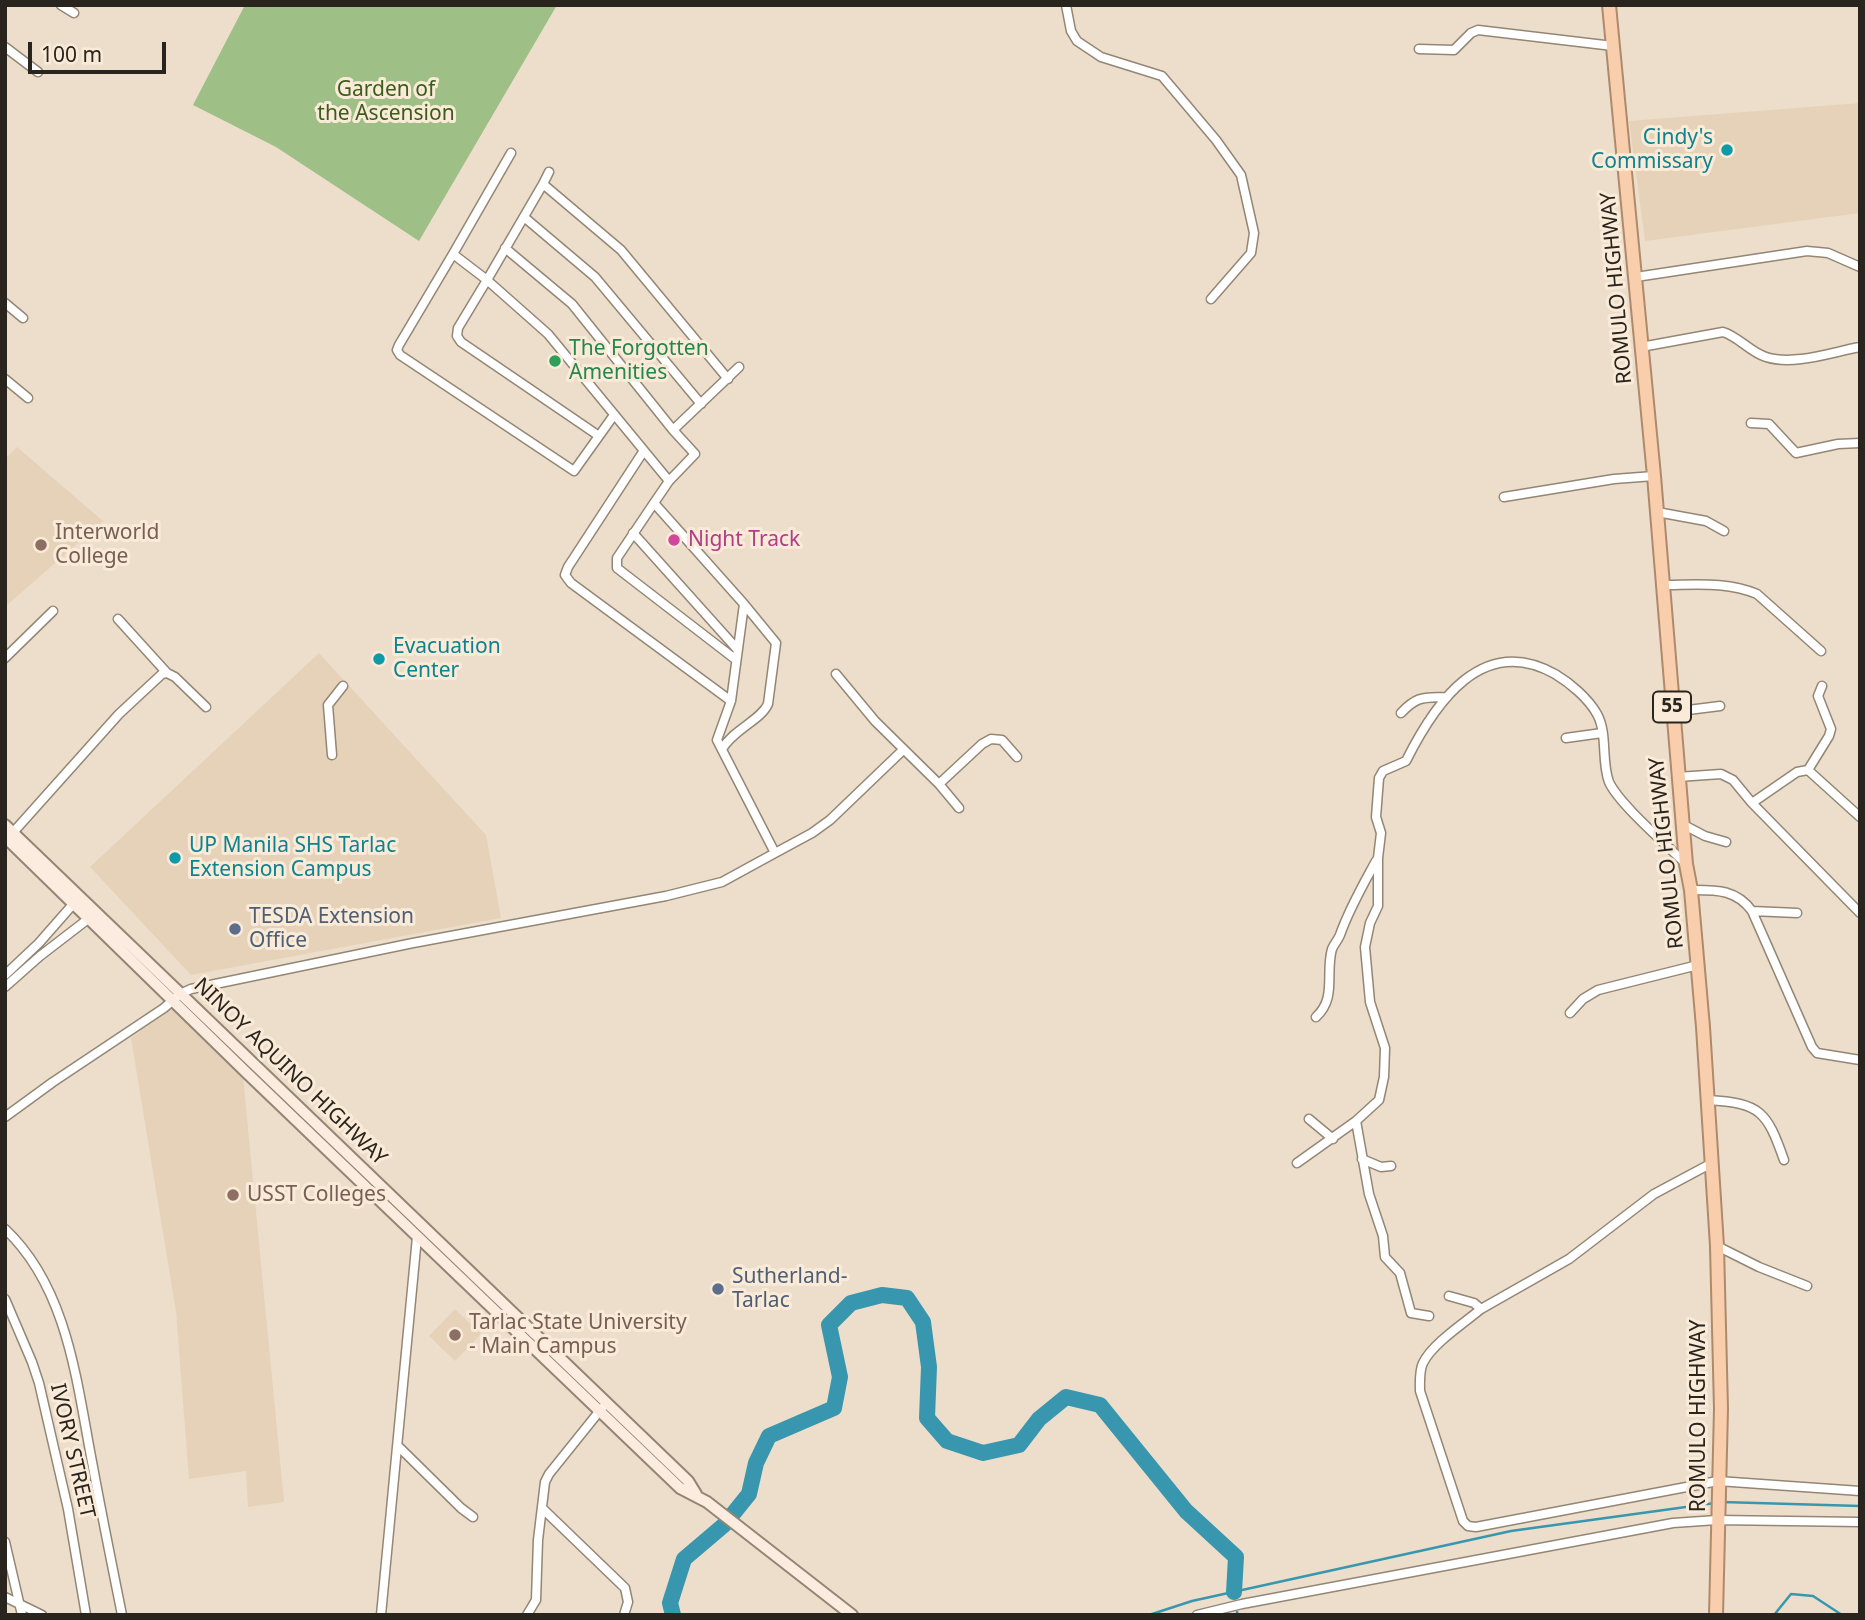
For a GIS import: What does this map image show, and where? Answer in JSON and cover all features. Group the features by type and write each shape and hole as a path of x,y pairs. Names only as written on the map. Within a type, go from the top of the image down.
{"highway":[{"name":"ROMULO HIGHWAY","path":"1609,5 1654,476 1661,585 1686,864 1698,965 1708,1100 1717,1246 1721,1409 1716,1615"}],"main road":[{"name":"NINOY AQUINO HIGHWAY","path":"8,833 408,1220 458,1258 603,1408"},
{"name":"NINOY AQUINO HIGHWAY","path":"408,1220 417,1237 603,1408 688,1480 696,1494 852,1615"},
{"path":"450,1268 458,1258"}],"street":[{"path":"61,5 74,13"},
{"path":"1066,5 1071,31 1077,41 1101,57 1162,76 1216,140 1241,175 1254,233 1251,253 1211,299"},
{"path":"1419,49 1454,50 1471,33 1478,30 1613,46"},
{"path":"5,47 38,72"},
{"path":"511,153 397,350 400,355 574,471 614,415"},
{"path":"549,172 458,328 458,339 598,436"},
{"path":"543,184 621,250 728,379"},
{"path":"524,217 595,277 701,404"},
{"path":"505,248 561,292 695,454 669,481 653,503 617,558 617,568 735,659"},
{"path":"1636,277 1807,251 1828,253 1860,267"},
{"path":"453,254 548,334 669,481"},
{"path":"5,303 23,318"},
{"path":"1641,347 1723,332 1760,354 1777,359 1801,358 1860,347"},
{"path":"673,430 739,368"},
{"path":"5,379 29,398"},
{"path":"1751,424 1769,424 1797,453 1838,444 1860,443"},
{"path":"643,452 565,575 571,583 731,701"},
{"path":"1504,497 1622,478 1654,476"},
{"path":"653,503 774,638 777,646 768,707 737,730 722,749"},
{"path":"1657,512 1706,521 1724,531"},
{"path":"633,533 737,649"},
{"path":"1661,585 1726,585 1757,594 1821,651"},
{"path":"744,604 731,701 717,736 775,853"},
{"path":"5,658 53,611"},
{"path":"118,619 167,673 175,677 206,707"},
{"path":"1297,1163 1333,1139 1379,1100 1384,1077 1385,1048 1370,1002 1365,947 1370,923 1378,906 1377,858 1381,833 1376,817 1379,778 1386,768 1406,761 1420,734 1447,697 1468,675 1489,666 1515,661 1540,666 1571,683 1597,715 1609,782 1620,799 1686,864"},
{"path":"8,833 119,714 155,680 167,673"},
{"path":"836,674 874,721 939,784 959,808"},
{"path":"1808,771 1831,729 1818,696 1822,686"},
{"path":"332,755 328,705 343,687"},
{"path":"1401,713 1419,698 1447,697"},
{"path":"1672,712 1720,706"},
{"path":"727,715 737,730"},
{"path":"1566,738 1602,733"},
{"path":"939,784 990,739 1002,740 1017,757"},
{"path":"5,1117 52,1082 191,989 666,896 722,882 812,833 830,820 903,750"},
{"path":"1752,803 1797,772 1808,771 1860,817"},
{"path":"1678,777 1721,774 1727,776 1860,913"},
{"path":"1684,825 1705,836 1726,842"},
{"path":"1316,1017 1331,990 1332,949 1377,858"},
{"path":"1691,890 1724,890 1737,896 1752,911 1812,1047 1817,1053 1860,1060"},
{"path":"5,975 30,953 76,901"},
{"path":"1752,911 1797,914"},
{"path":"5,987 92,916"},
{"path":"1570,1013 1583,999 1609,986 1698,965"},
{"path":"1708,1100 1737,1102 1753,1108 1766,1118 1772,1126 1784,1160"},
{"path":"1309,1119 1333,1139"},
{"path":"1356,1121 1369,1194 1383,1236 1385,1257 1400,1273 1411,1313 1429,1316"},
{"path":"1362,1159 1381,1167 1391,1167"},
{"path":"1712,1163 1654,1194 1569,1259 1481,1309 1430,1353 1422,1364 1420,1391 1463,1521 1468,1526 1476,1527 1718,1485 1860,1491"},
{"path":"5,1229 34,1261 66,1336 122,1615"},
{"path":"382,1615 417,1237"},
{"path":"1717,1246 1759,1267 1807,1286"},
{"path":"1449,1296 1474,1303 1481,1309"},
{"name":"IVORY STREET","path":"5,1299 39,1383 68,1509 86,1615"},
{"path":"527,1615 536,1600 538,1540 545,1482 548,1474 603,1408"},
{"path":"398,1446 473,1517"},
{"path":"543,1509 625,1588 628,1602 625,1614"},
{"path":"1197,1615 1673,1523 1717,1518 1860,1522"},
{"path":"5,1542 22,1615"},
{"path":"5,1597 42,1615"}],"shaded area":[{"path":"1860,103 1860,213 1645,241 1629,121"},
{"name":"Interworld College","path":"17,447 103,521 5,607 5,459"},
{"path":"319,653 486,835 501,918 191,975 90,867"},
{"name":"USST Colleges","path":"171,1008 243,1077 284,1502 248,1507 246,1471 189,1479 176,1312 131,1038"},
{"name":"Tarlac State University - Main Campus","path":"455,1309 481,1334 455,1361 429,1336"}],"green space":[{"name":"Garden of the Ascension","path":"245,5 557,5 419,241 276,147 193,105"}],"waterway":[{"path":"673,1615 670,1603 684,1559 724,1525 749,1494 756,1463 769,1436 834,1408 840,1377 829,1325 851,1303 882,1295 907,1298 923,1322 929,1367 927,1418 947,1441 983,1453 1019,1445 1039,1419 1066,1397 1100,1405 1186,1511 1236,1557 1234,1592"},
{"path":"1722,1502 1860,1506"},
{"path":"1149,1615 1192,1601 1511,1531 1715,1503"},
{"path":"1774,1615 1791,1594 1813,1596 1842,1615"}],"place":[{"name":"Cindy's Commissary","path":"1727,150"},
{"name":"The Forgotten Amenities","path":"555,361"},
{"name":"Night Track","path":"674,540"},
{"name":"Interworld College","path":"41,545"},
{"name":"Evacuation Center","path":"379,659"},
{"name":"UP Manila SHS Tarlac Extension Campus","path":"175,858"},
{"name":"TESDA Extension Office","path":"235,929"},
{"name":"USST Colleges","path":"233,1195"},
{"name":"Sutherland- Tarlac","path":"718,1289"},
{"name":"Tarlac State University - Main Campus","path":"455,1335"}]}
